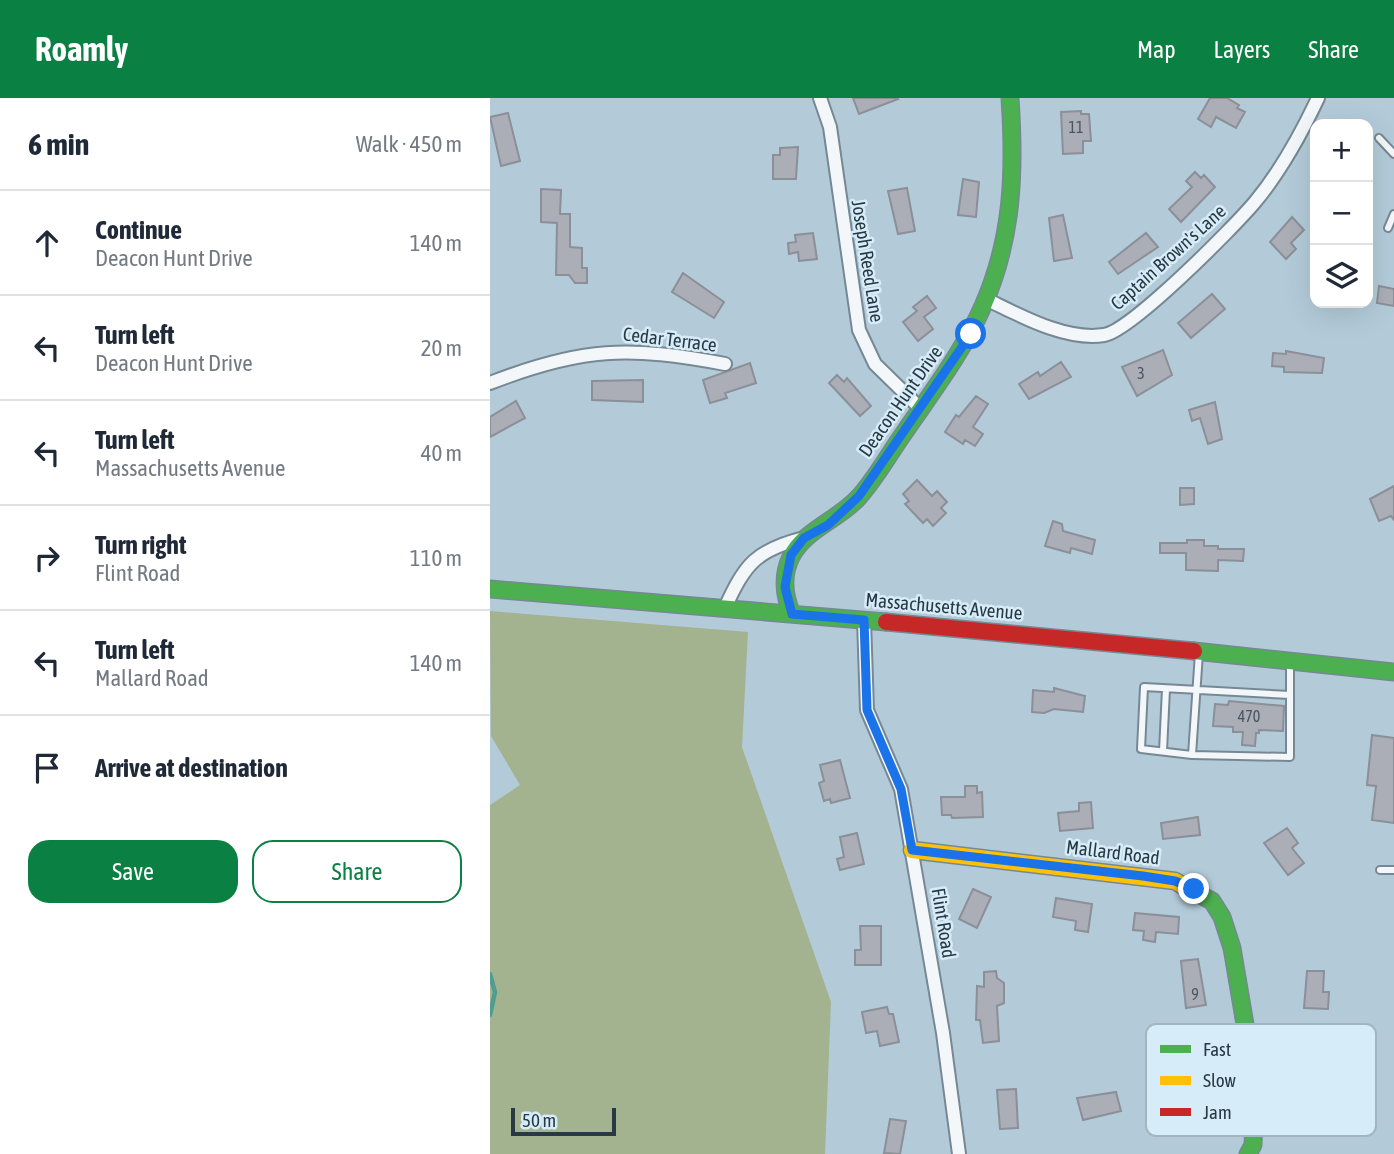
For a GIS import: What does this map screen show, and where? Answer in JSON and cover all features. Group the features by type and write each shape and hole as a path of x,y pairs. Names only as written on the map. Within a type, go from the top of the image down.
{"street":[{"name":"Joseph Reed Lane","path":"820,98 830,127 859,330 875,364 921,409"},
{"name":"Deacon Hunt Drive","path":"725,608 749,562 766,549 804,538 828,525 859,496 964,346 988,300 1006,246 1011,212 1013,156 1010,98"},
{"name":"Captain Brown's Lane","path":"988,300 1057,329 1077,334 1107,335 1143,311 1255,202 1308,121 1315,100"},
{"name":"Cedar Terrace","path":"490,383 575,355 610,352 647,352 725,365"},
{"path":"792,614 785,587 791,555 804,538"},
{"name":"Massachusetts Avenue","path":"490,589 864,620 1394,672"},
{"name":"Flint Road","path":"864,620 867,710 901,789 943,1033 959,1154"},
{"name":"Mallard Road","path":"912,850 1175,881 1212,901 1222,917 1232,948 1245,1024"},
{"name":"Mallard Road","path":"1248,1154 1253,1145 1253,1136"}],"lane":[{"path":"1380,138 1394,154"},
{"path":"1388,228 1394,214"},
{"path":"1192,755 1199,651"},
{"path":"1290,661 1290,695 1290,757 1192,755 1141,749 1144,687 1290,695"},
{"path":"1163,751 1166,689"},
{"path":"1380,870 1394,870"}],"green space":[{"path":"490,611 748,632 742,747 831,1002 825,1154 490,1154 490,805 520,785 491,736"}],"building":[{"path":"853,98 897,98 898,99 859,114"},
{"path":"1210,98 1227,98 1239,105 1237,108 1245,112 1236,128 1216,117 1211,127 1198,119"},
{"path":"1081,111 1081,114 1089,114 1091,141 1083,141 1083,153 1063,154 1061,112"},
{"path":"508,113 520,161 501,166 490,117"},
{"path":"798,147 796,179 773,179 773,155 780,155 780,148"},
{"path":"1195,172 1201,178 1204,175 1215,187 1181,222 1169,209 1192,187 1186,181"},
{"path":"963,179 979,182 976,217 958,215"},
{"path":"907,188 915,231 898,234 888,191"},
{"path":"541,189 561,190 560,214 570,214 570,247 582,248 582,268 587,268 587,283 575,283 569,275 556,275 557,223 541,222"},
{"path":"1063,215 1072,258 1054,261 1049,218"},
{"path":"1292,217 1304,230 1291,243 1296,249 1286,259 1270,242"},
{"path":"813,233 817,259 799,261 798,252 789,254 788,243 796,242 795,235"},
{"path":"1146,233 1158,247 1118,274 1109,262"},
{"path":"683,273 724,302 714,318 672,292"},
{"path":"1379,286 1394,289 1394,306 1377,303"},
{"path":"1212,294 1225,309 1191,338 1178,323"},
{"path":"927,296 936,308 924,317 933,329 918,341 903,322 917,311 913,307"},
{"path":"1163,350 1172,375 1137,396 1122,367"},
{"path":"1286,351 1324,358 1322,373 1284,372 1284,367 1272,366 1273,353 1286,354"},
{"path":"1061,362 1071,377 1029,399 1019,384 1038,372 1040,376"},
{"path":"750,363 756,383 725,393 727,398 710,403 703,380"},
{"path":"837,375 844,382 847,378 871,406 860,416 829,383"},
{"path":"643,380 643,402 592,400 592,381"},
{"path":"976,396 988,404 973,427 983,434 975,446 965,440 963,444 945,432 956,415 959,417"},
{"path":"516,401 525,418 490,437 490,417"},
{"path":"1215,402 1222,439 1208,444 1200,418 1192,421 1189,410"},
{"path":"917,480 932,496 937,491 947,502 941,508 946,513 933,526 927,519 923,523 905,504 909,501 903,494"},
{"path":"1394,486 1394,520 1391,516 1379,521 1370,499"},
{"path":"1180,488 1194,488 1194,504 1180,505"},
{"path":"1053,521 1062,524 1063,531 1095,540 1092,554 1071,548 1070,553 1045,546"},
{"path":"1187,540 1204,540 1204,546 1218,546 1218,549 1244,549 1243,561 1218,560 1218,571 1186,570 1186,553 1160,553 1160,543 1187,543"},
{"path":"1054,688 1085,696 1083,712 1054,709 1044,713 1032,712 1033,690 1054,692"},
{"path":"1229,701 1284,706 1283,731 1259,730 1259,733 1256,733 1255,746 1242,745 1243,732 1233,732 1233,727 1213,726 1215,704 1228,705"},
{"path":"1372,735 1394,738 1394,823 1372,820 1376,786 1367,785"},
{"path":"840,760 850,798 831,803 830,799 824,801 819,783 824,781 820,765"},
{"path":"965,786 977,786 977,793 982,792 983,817 952,818 951,815 942,815 941,797 965,797"},
{"path":"1091,802 1093,828 1060,831 1058,813 1079,811 1079,803"},
{"path":"1198,817 1200,835 1163,839 1161,823"},
{"path":"1287,828 1298,843 1292,848 1304,863 1288,875 1264,843"},
{"path":"857,833 864,864 840,870 837,859 844,857 840,837"},
{"path":"973,889 991,897 977,928 959,919"},
{"path":"1056,898 1092,904 1088,932 1075,930 1076,921 1053,917"},
{"path":"1135,913 1179,917 1178,934 1156,932 1155,942 1143,940 1144,931 1133,930"},
{"path":"860,926 881,926 881,965 855,965 855,950 861,950"},
{"path":"1198,959 1206,1005 1186,1008 1181,961"},
{"path":"996,971 997,978 1004,983 1004,1003 997,1006 999,1041 983,1043 980,1020 976,1020 977,986 984,987 984,972"},
{"path":"1307,971 1324,971 1323,992 1329,992 1328,1009 1304,1008"},
{"path":"887,1007 889,1014 893,1014 899,1042 880,1046 877,1031 866,1033 862,1012"},
{"path":"1016,1089 1018,1128 1000,1129 997,1090"},
{"path":"1116,1092 1121,1111 1083,1120 1077,1098"},
{"path":"890,1119 906,1121 900,1154 884,1153"}],"waterway":[{"path":"490,974 495,992 490,1015"}],"traffic: fast":[{"path":"792,614 787,600 785,578 791,557 804,539 850,506 871,482 957,356 983,306 1001,255 1010,204 1010,98"},
{"path":"490,589 886,622"},
{"path":"1194,651 1394,672"},
{"path":"1187,888 1212,901 1222,917 1232,948 1245,1024"},
{"path":"1248,1154 1253,1145 1253,1136"}],"traffic: slow":[{"path":"912,850 1175,881 1187,888"}],"traffic: jam":[{"path":"886,622 1194,651"}],"route":[{"path":"971,334 859,496 828,525 804,538 791,555 785,587 788,605 792,614 864,620 867,710 886,760 901,789 912,850 1143,876 1175,881 1194,889"}]}
